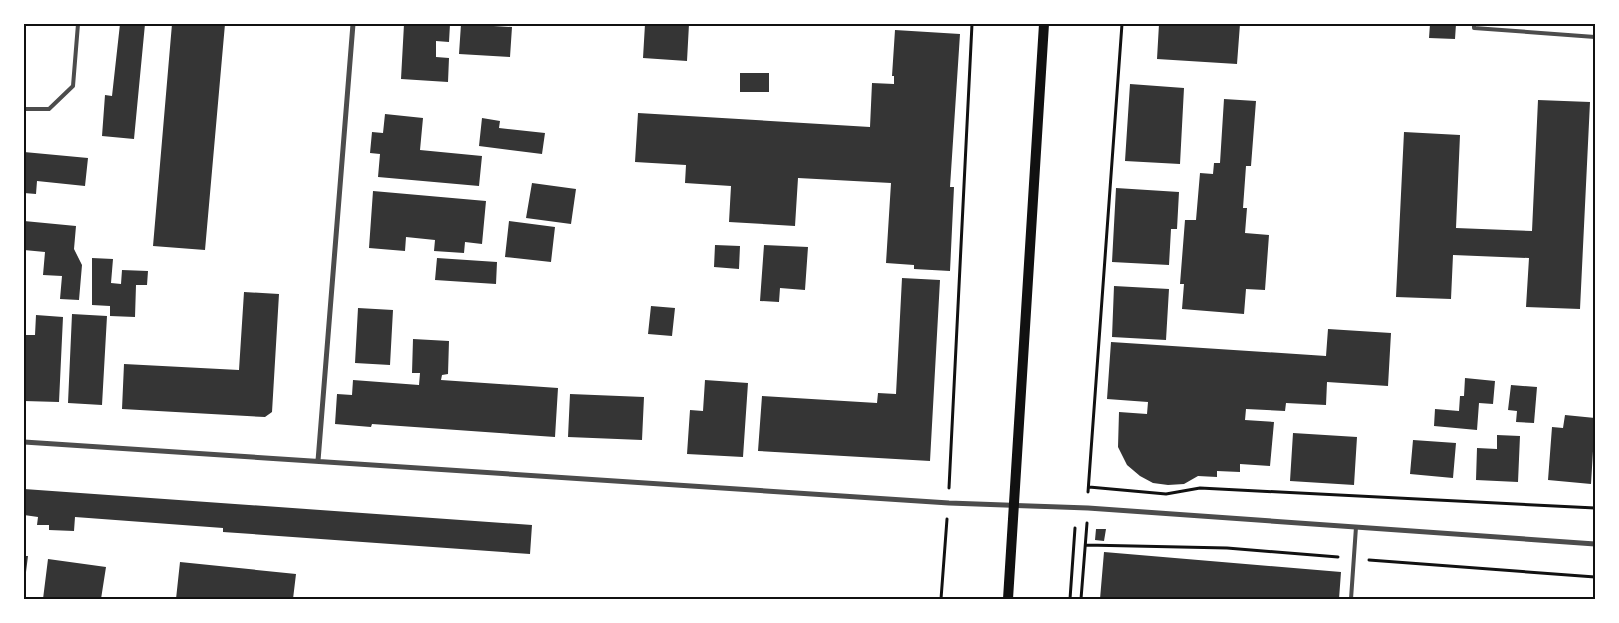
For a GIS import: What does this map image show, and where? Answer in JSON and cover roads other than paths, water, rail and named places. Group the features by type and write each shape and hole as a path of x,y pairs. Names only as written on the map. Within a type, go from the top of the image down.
{"main road":[{"path":"1008,599 1044,24"}],"street":[{"path":"318,462 353,24"},
{"path":"24,442 949,503 1088,508 1595,544"}],"lane":[{"path":"24,109 49,109 73,86 78,24"},
{"path":"1474,24 1474,28 1595,38"},
{"path":"1351,599 1356,527"}]}
